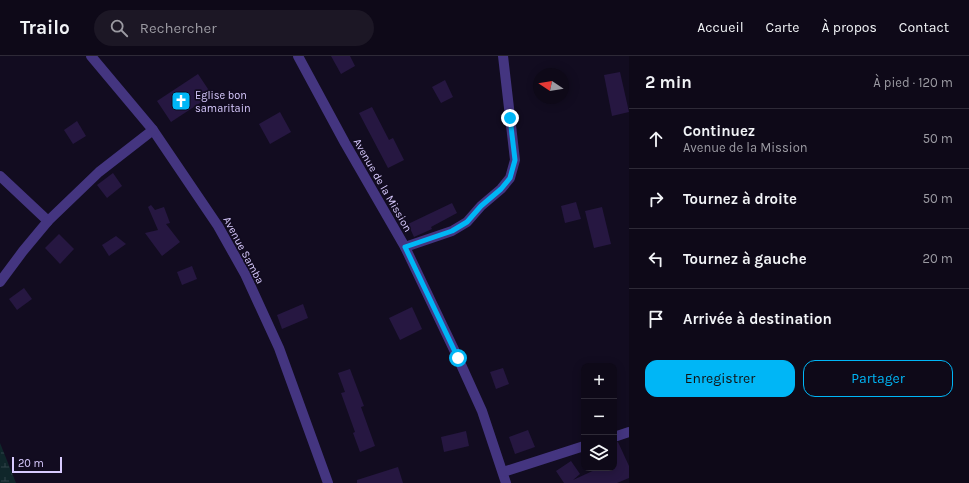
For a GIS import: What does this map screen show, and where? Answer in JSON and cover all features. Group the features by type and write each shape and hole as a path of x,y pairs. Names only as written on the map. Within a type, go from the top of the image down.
{"street":[{"name":"Avenue Samba","path":"91,56 153,130 218,226 245,274 279,348 328,483"},
{"name":"Avenue de la Mission","path":"298,56 345,143 405,247 482,411 506,483"},
{"path":"405,247 452,231 467,222 481,206 501,189 510,178 515,160 503,56"},
{"path":"0,282 48,221 99,172 153,130"},
{"path":"0,176 48,221"},
{"path":"617,436 629,432"},
{"path":"503,472 581,447"}],"green space":[{"path":"0,443 16,483 0,483"}],"building":[{"path":"331,56 350,56 355,66 341,74"},
{"path":"620,72 629,112 612,116 604,75"},
{"path":"198,74 212,95 171,122 157,101"},
{"path":"445,80 453,97 441,103 432,87"},
{"path":"372,107 389,140 393,138 404,160 388,168 359,113"},
{"path":"280,112 291,132 270,144 259,124"},
{"path":"77,121 86,136 73,144 64,130"},
{"path":"113,173 122,186 107,198 97,185"},
{"path":"576,202 581,219 565,223 561,206"},
{"path":"452,203 457,213 431,227 432,229 414,237 408,224"},
{"path":"151,205 155,210 164,207 170,223 166,224 180,242 162,256 145,233 158,230 148,207"},
{"path":"602,207 611,244 594,248 585,211"},
{"path":"59,234 74,249 60,264 45,248"},
{"path":"116,236 126,244 109,256 102,245"},
{"path":"192,266 197,279 182,285 177,272"},
{"path":"24,288 32,299 17,310 9,299"},
{"path":"303,304 308,318 282,329 277,315"},
{"path":"412,307 422,329 400,340 389,318"},
{"path":"503,368 509,384 496,389 490,372"},
{"path":"350,369 364,406 361,407 375,446 360,452 353,433 355,432 341,393 345,392 338,373"},
{"path":"528,430 535,447 515,454 509,437"},
{"path":"466,431 469,446 444,452 441,437"},
{"path":"617,442 629,466 629,478 617,483 564,483 556,471 571,461 580,474 573,480 592,471 617,471"},
{"path":"398,467 403,483 357,483 357,480"}],"place":[{"name":"Eglise bon samaritain","path":"181,101"}],"route":[{"path":"458,358 405,247 452,231 467,222 481,206 501,189 510,178 515,160 510,118"}]}
